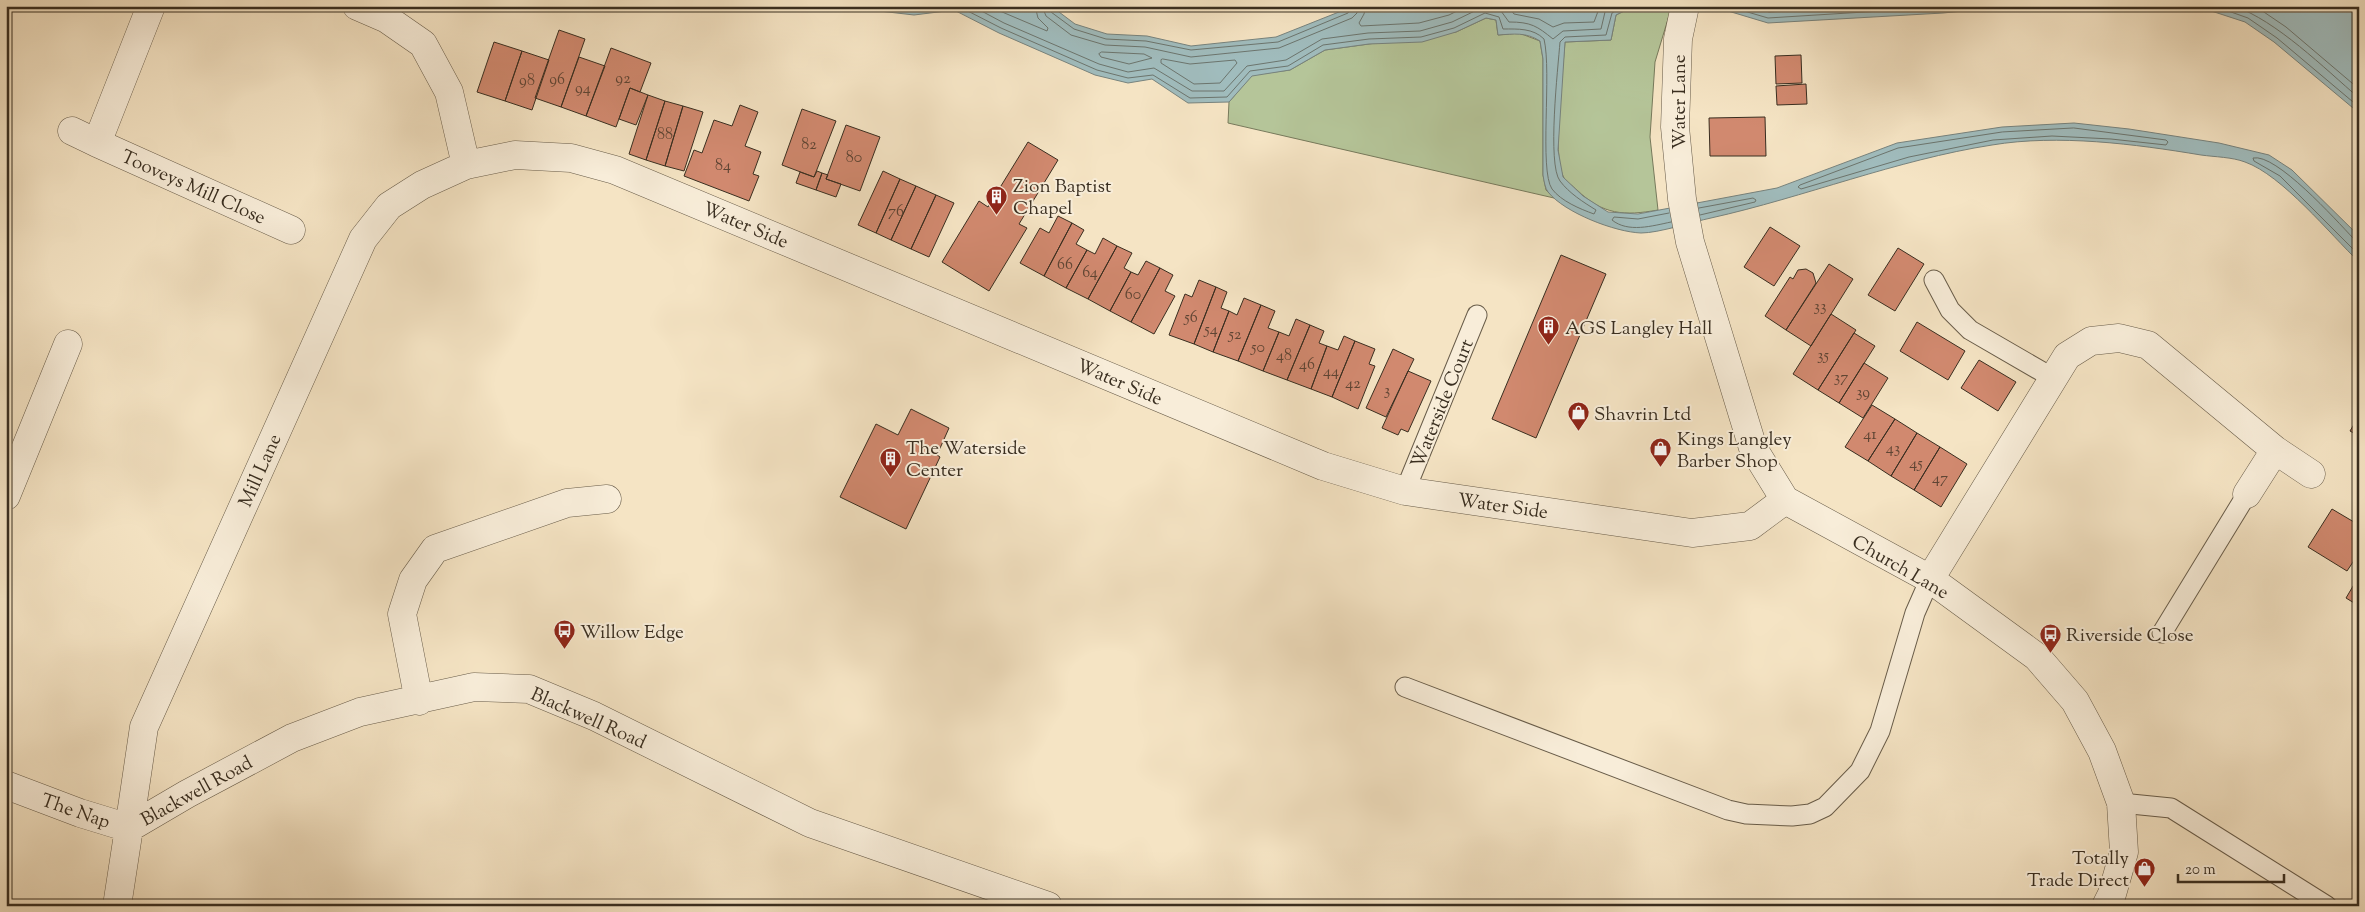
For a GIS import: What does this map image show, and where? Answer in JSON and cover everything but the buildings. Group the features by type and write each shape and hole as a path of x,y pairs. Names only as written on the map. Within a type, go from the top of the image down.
{"street":[{"path":"97,143 151,6"},
{"path":"357,6 387,18 422,44 449,92 466,165"},
{"name":"Water Lane","path":"1685,6 1678,39 1675,127 1682,199 1690,242"},
{"name":"Tooveys Mill Close","path":"72,131 291,230"},
{"name":"Water Side","path":"466,165 515,155 572,158 615,170 1323,466 1405,491 1692,533 1750,526 1785,500"},
{"name":"Mill Lane","path":"129,828 144,727 364,239 389,206 422,185 466,165"},
{"name":"Church Lane","path":"1690,242 1753,448 1785,500 1930,579 2037,657 2075,700 2102,751 2121,803 2124,852 2112,894 2106,906"},
{"path":"1930,579 2067,356 2091,341 2119,338 2148,344 2275,450 2311,474"},
{"path":"6,496 68,344"},
{"path":"2247,494 2275,450"},
{"path":"418,701 402,614 413,580 435,548 568,503 607,499"},
{"name":"Blackwell Road","path":"129,828 292,738 360,712 418,701 474,687 529,689 594,716 810,823 1048,906"},
{"name":"The Nap","path":"6,785 80,813 129,828 117,906"}],"lane":[{"path":"1934,280 1950,310 1970,330 2053,378"},
{"name":"Waterside Court","path":"1405,491 1476,315"},
{"path":"2162,633 2247,494"},
{"path":"1405,688 1728,810 1746,814 1792,816 1810,814 1825,807 1860,771 1880,731 1915,613 1930,579"},
{"path":"2121,803 2171,808 2327,906"}],"green space":[{"path":"1630,8 1671,9 1655,62 1650,137 1658,210 1624,213 1615,212 1596,205 1565,180 1560,165 1558,131 1565,42 1611,40 1616,15"},
{"path":"1486,18 1496,20 1498,35 1519,33 1540,41 1543,59 1543,175 1546,190 1554,198 1228,123 1229,102 1252,75 1290,70 1325,50 1456,32"}],"water":[{"path":"836,6 1051,6 1075,24 1107,34 1147,36 1191,46 1276,37 1354,6 2013,6 1943,13 1768,23 1728,11 1630,8 1616,15 1611,40 1565,42 1558,150 1563,177 1583,196 1608,212 1638,214 1777,188 1897,143 2002,127 2074,123 2129,129 2219,143 2269,155 2292,170 2359,236 2359,262 2290,192 2259,169 2245,162 2150,147 2070,140 2017,142 1956,152 1886,169 1781,200 1666,229 1641,233 1618,229 1578,214 1556,200 1547,190 1543,175 1543,59 1540,41 1525,35 1498,35 1496,20 1486,18 1456,32 1422,42 1369,44 1325,50 1290,70 1252,76 1229,102 1188,103 1152,79 1128,83 1095,75 999,33 954,10 914,15"},
{"path":"2196,6 2356,6 2359,9 2359,113 2274,42 2245,22"}],"place":[{"name":"Zion Baptist Chapel","path":"997,215"},
{"name":"AGS Langley Hall","path":"1549,346"},
{"name":"Shavrin Ltd","path":"1578,432"},
{"name":"Kings Langley Barber Shop","path":"1661,468"},
{"name":"The Waterside Center","path":"890,477"},
{"name":"Willow Edge","path":"564,650"},
{"name":"Riverside Close","path":"2050,653"},
{"name":"Totally Trade Direct","path":"2145,887"}]}
